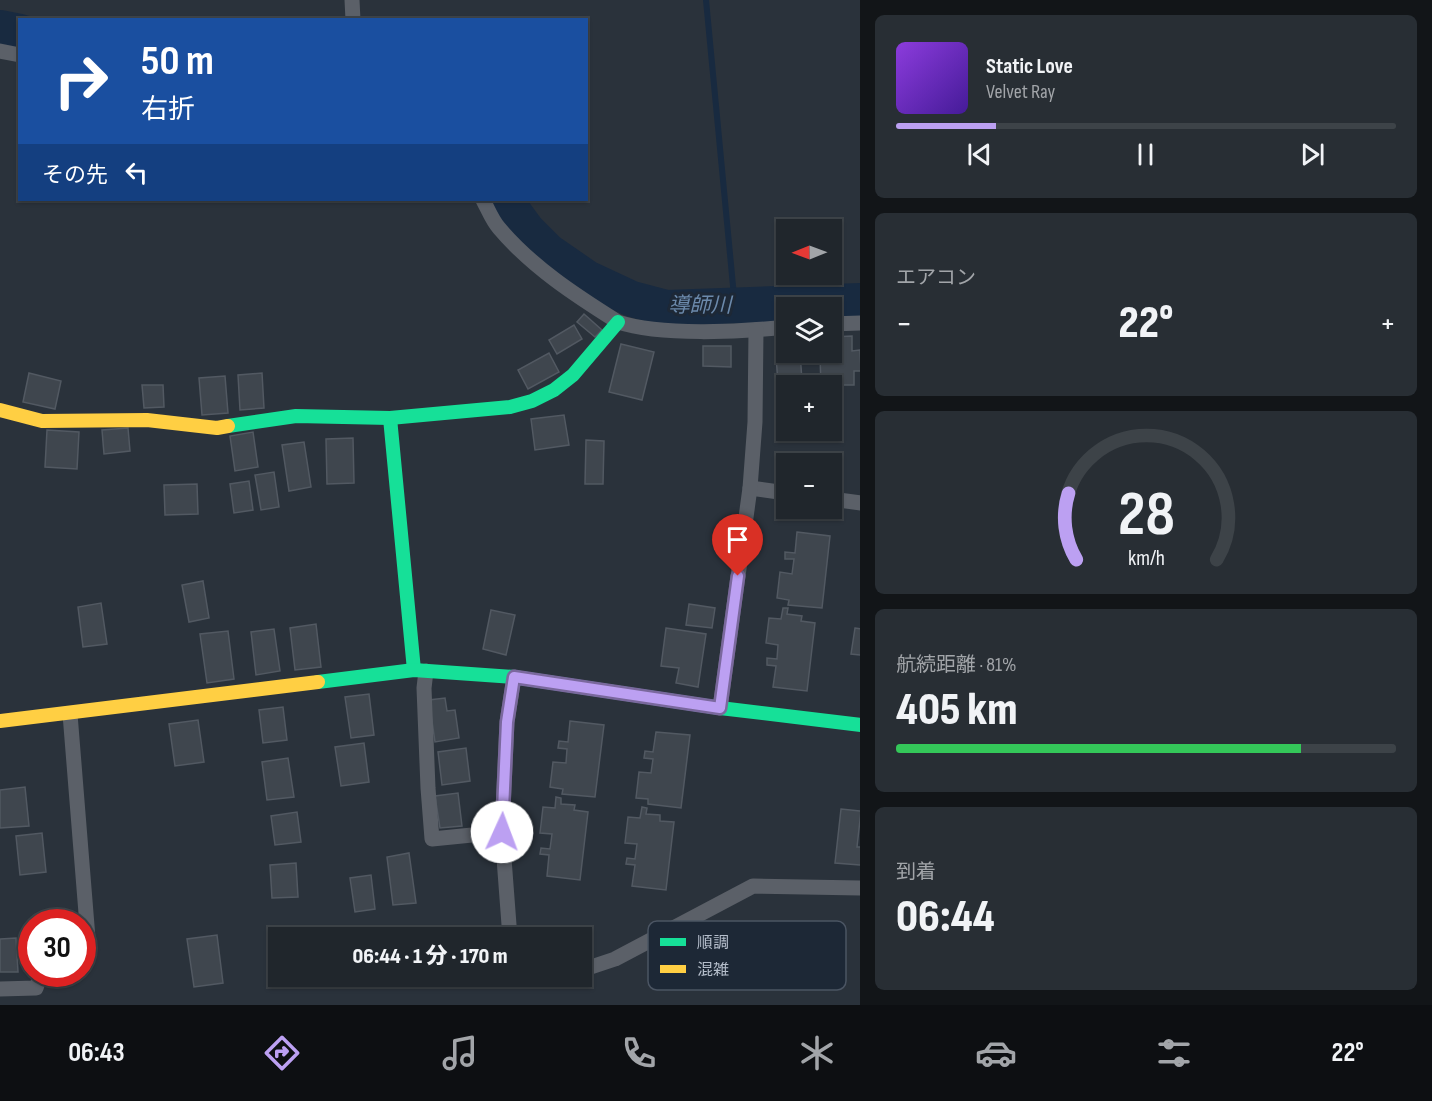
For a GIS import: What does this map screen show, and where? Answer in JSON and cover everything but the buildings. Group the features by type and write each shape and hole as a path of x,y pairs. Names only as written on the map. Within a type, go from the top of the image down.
{"street":[{"path":"352,0 353,18"},
{"path":"0,51 18,55"},
{"path":"484,201 497,226 528,257 558,283 618,322 671,330 776,328"},
{"path":"0,410 42,421 147,420 217,428 296,416 390,418 510,407 532,401 554,390 573,375 618,322"},
{"path":"842,324 860,323"},
{"path":"720,708 750,488 755,422 756,330"},
{"path":"390,418 424,688 432,838 502,832"},
{"path":"750,488 776,492"},
{"path":"842,500 860,502"},
{"path":"0,721 420,670 514,677 720,708 860,725"},
{"path":"509,927 502,832 507,722 514,677"},
{"path":"70,714 86,909"},
{"path":"687,921 753,886 860,888"},
{"path":"592,967 615,959 648,942"},
{"path":"0,989 36,987"}],"waterway":[{"path":"706,0 735,307"},
{"name":"導師川","path":"0,28 18,32"},
{"name":"導師川","path":"506,201 527,230 548,251 587,278 632,299 666,308 860,301"}],"traffic: fast":[{"path":"228,426 296,416 390,418 510,407 532,401 554,390 573,375 618,322"},
{"path":"390,418 414,670"},
{"path":"318,682 414,670 514,677 720,708 860,725"}],"traffic: slow":[{"path":"0,410 42,421 147,420 217,428 228,426"},
{"path":"0,721 318,682"}],"route":[{"path":"502,832 507,722 514,677 720,708 738,576"}]}
